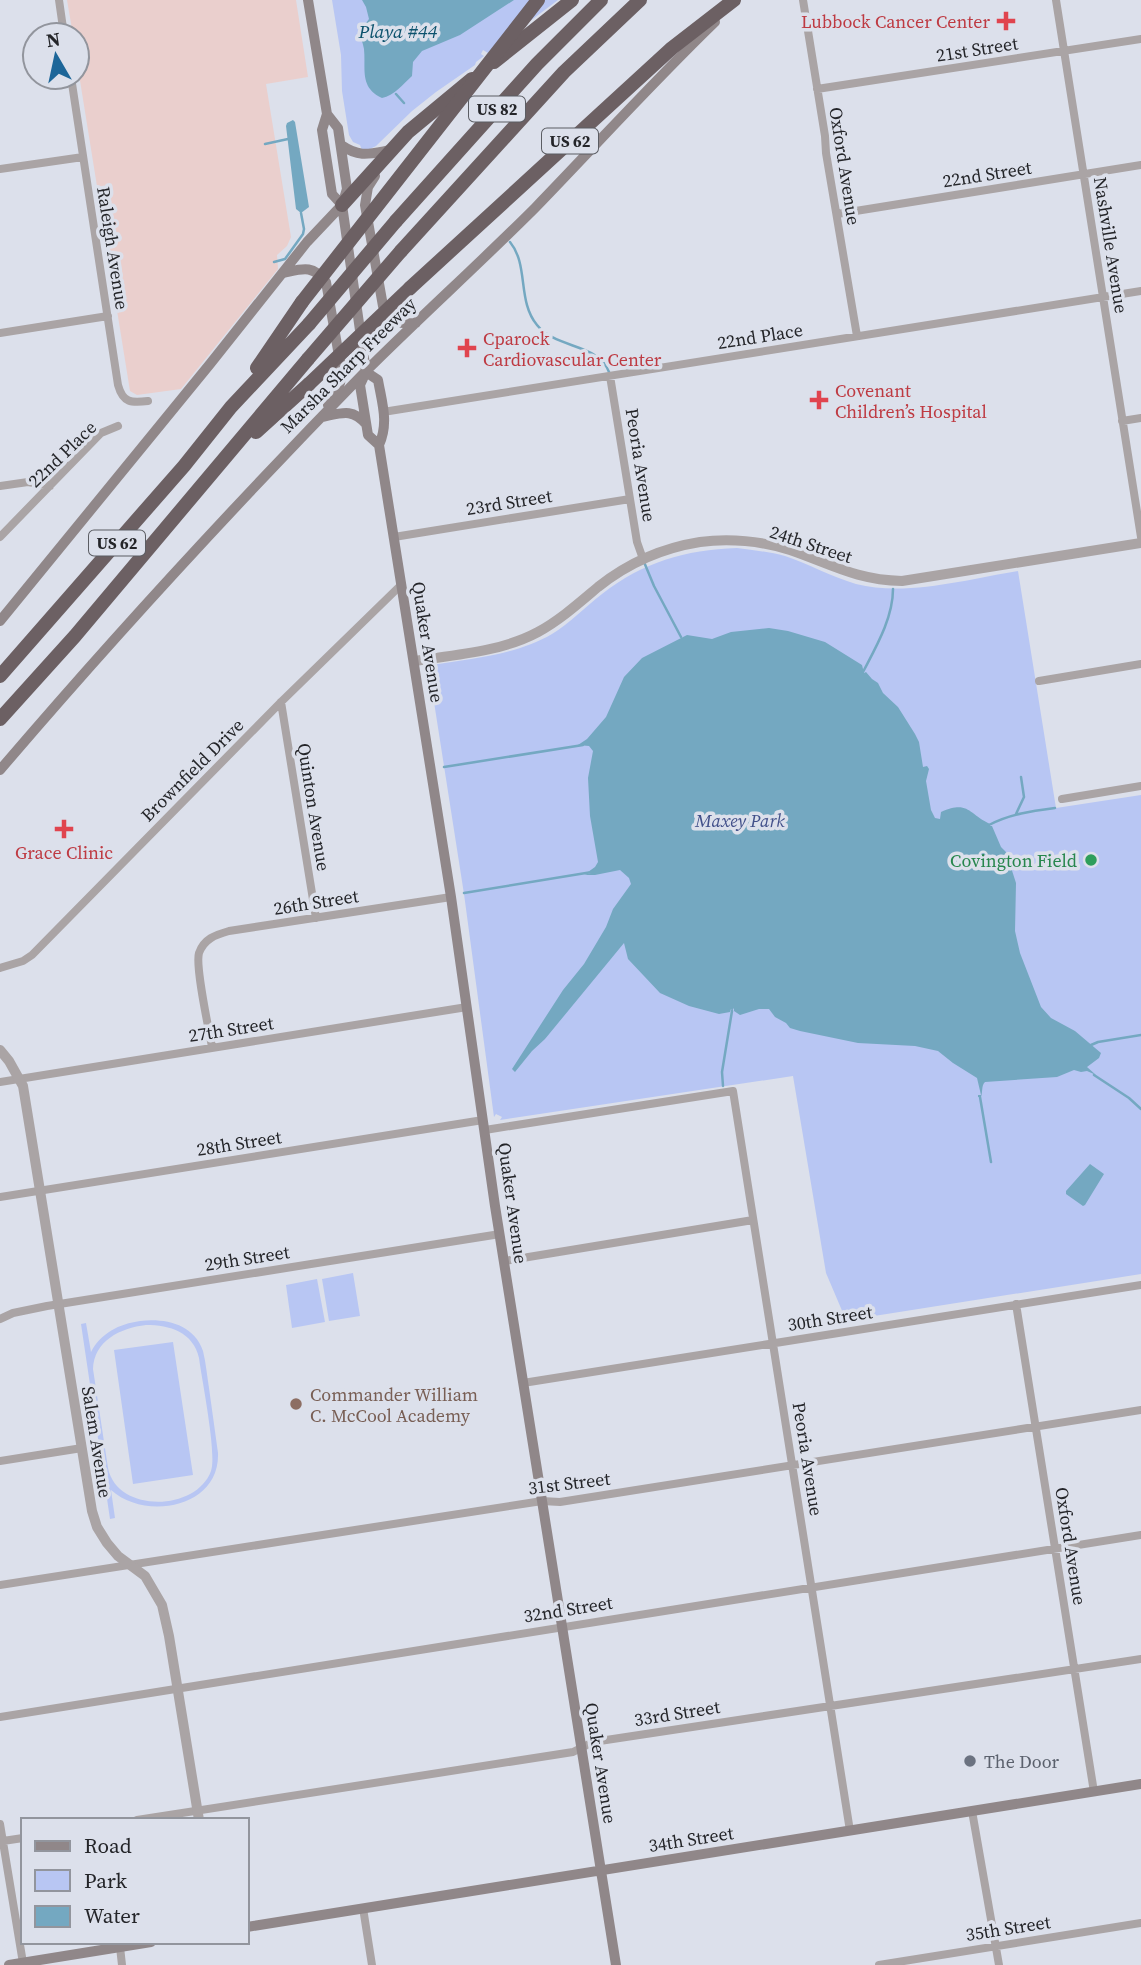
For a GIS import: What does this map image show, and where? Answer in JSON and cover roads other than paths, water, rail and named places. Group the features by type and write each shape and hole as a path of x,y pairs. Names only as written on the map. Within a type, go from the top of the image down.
{"highway":[{"name":"US 62","path":"0,676 184,466 231,407 302,302 538,0"},
{"path":"342,205 391,150 428,115 572,0"},
{"name":"US 82","path":"231,407 309,324 396,221 537,64 601,0"},
{"name":"Marsha Sharp Freeway","path":"0,719 75,636 401,251 565,72 640,0"},
{"name":"US 62","path":"214,471 672,48 735,0"}],"main road":[{"name":"Quaker Avenue","path":"308,0 327,114 338,128 341,145 347,189 342,205 366,372 360,385 368,435 379,445"},
{"name":"Marsha Sharp Freeway","path":"0,770 174,572 366,372 534,209 735,0"},
{"name":"Quaker Avenue","path":"327,114 321,130 332,194 342,205"},
{"path":"341,145 359,155 391,150"},
{"path":"391,150 368,187 365,205 387,317 402,324 416,323"},
{"path":"0,621 307,242 342,205"},
{"path":"283,273 312,269 326,282 342,373 340,383 322,417"},
{"name":"Quaker Avenue","path":"366,372 378,380 385,431 379,445 452,897 504,1261 616,1965"},
{"path":"322,417 344,412 359,417 366,424"},
{"name":"34th Street","path":"248,1927 1141,1784"},
{"path":"9,1965 139,1944"}],"street":[{"path":"59,0 62,21"},
{"name":"Oxford Avenue","path":"803,0 857,336"},
{"name":"Nashville Avenue","path":"1056,0 1141,537"},
{"name":"21st Street","path":"817,89 1141,39"},
{"name":"Raleigh Avenue","path":"73,91 121,395 132,402 148,401"},
{"path":"0,169 83,156"},
{"name":"22nd Street","path":"837,214 1141,165"},
{"name":"22nd Place","path":"383,412 1141,291"},
{"path":"0,333 108,316"},
{"name":"Peoria Avenue","path":"610,376 637,542 643,559"},
{"path":"1122,421 1141,418"},
{"name":"22nd Place","path":"0,537 101,433 118,426"},
{"path":"0,486 28,482 50,486"},
{"name":"23rd Street","path":"394,537 630,499"},
{"name":"24th Street","path":"414,661 468,653 520,640 552,624 626,567 678,546 702,542 744,541 788,549 855,575 902,581 1141,544"},
{"name":"Brownfield Drive","path":"0,968 23,961 32,955 281,702 401,585"},
{"path":"1039,681 1141,664"},
{"name":"Quinton Avenue","path":"281,702 316,918"},
{"path":"1062,799 1141,786"},
{"name":"26th Street","path":"212,1047 198,957 207,940 219,934 452,897"},
{"name":"27th Street","path":"0,1082 467,1007"},
{"name":"Salem Avenue","path":"0,1050 23,1086 92,1511 97,1527 118,1556 145,1576 162,1605 198,1815"},
{"name":"Peoria Avenue","path":"733,1091 850,1831"},
{"name":"28th Street","path":"0,1197 733,1091"},
{"path":"504,1261 754,1220"},
{"name":"29th Street","path":"0,1320 13,1313 59,1304 500,1234"},
{"name":"30th Street","path":"523,1383 1141,1285"},
{"name":"Oxford Avenue","path":"1016,1304 1094,1792"},
{"name":"31st Street","path":"0,1585 542,1501 560,1502 1141,1410"},
{"path":"0,1461 82,1448"},
{"name":"32nd Street","path":"0,1717 1141,1535"},
{"name":"33rd Street","path":"161,1818 198,1815 573,1752 593,1742 1141,1659"},
{"path":"972,1811 999,1965"},
{"path":"0,1824 23,1963"},
{"path":"3,1841 21,1838"},
{"path":"363,1908 372,1965"},
{"name":"35th Street","path":"879,1965 1141,1923"},
{"path":"120,1947 122,1965"}],"water":[{"name":"Playa #44","path":"362,0 514,0 460,35 422,51 413,62 412,76 394,92 382,98 370,89 365,77 364,49 358,27 369,19"},
{"path":"293,120 309,207 301,213 296,209 286,126"},
{"path":"769,628 825,642 862,665 864,673 878,683 883,693 898,707 919,742 923,767 927,766 929,769 926,781 935,818 940,819 941,812 957,807 968,810 992,826 1006,852 1016,883 1015,931 1020,953 1041,1007 1051,1018 1075,1031 1101,1053 1099,1058 1087,1067 1096,1075 1074,1070 1057,1077 985,1082 981,1097 978,1097 981,1095 977,1078 938,1051 915,1046 858,1043 800,1031 790,1028 769,1009 740,1015 734,1008 730,1012 719,1014 689,1006 660,993 628,959 624,943 545,1039 515,1072 512,1069 563,990 584,964 606,927 613,909 631,884 629,878 620,870 584,875 591,873 588,872 598,862 590,816 588,778 593,751 589,746 578,745 587,739 606,717 624,677 642,658 687,635 712,639 731,632"},
{"path":"1090,1164 1104,1174 1083,1206 1066,1194 1066,1191"}],"waterway":[{"path":"396,94 404,103"},
{"path":"265,144 288,139"},
{"path":"274,262 285,259 303,234 301,213"},
{"path":"510,242 519,261 527,305 537,325 545,333 596,356 609,372"},
{"path":"644,562 681,637"},
{"path":"863,672 887,621 893,589"},
{"path":"444,767 583,745"},
{"path":"1016,814 1024,797 1021,777"},
{"path":"989,825 1013,816 1055,808"},
{"path":"464,893 592,872"},
{"path":"723,1086 722,1072 732,1011"},
{"path":"1091,1045 1141,1035"},
{"path":"1094,1075 1141,1109"},
{"path":"980,1097 991,1162"}],"place":[{"name":"Lubbock Cancer Center","path":"1006,21"},
{"name":"Cparock Cardiovascular Center","path":"467,348"},
{"name":"Covenant Children’s Hospital","path":"819,400"},
{"name":"Grace Clinic","path":"64,829"},
{"name":"Covington Field","path":"1091,860"},
{"name":"Commander William C. McCool Academy","path":"296,1404"},
{"name":"The Door","path":"970,1761"}],"park label":[{"name":"Maxey Park","path":"740,820"}]}
